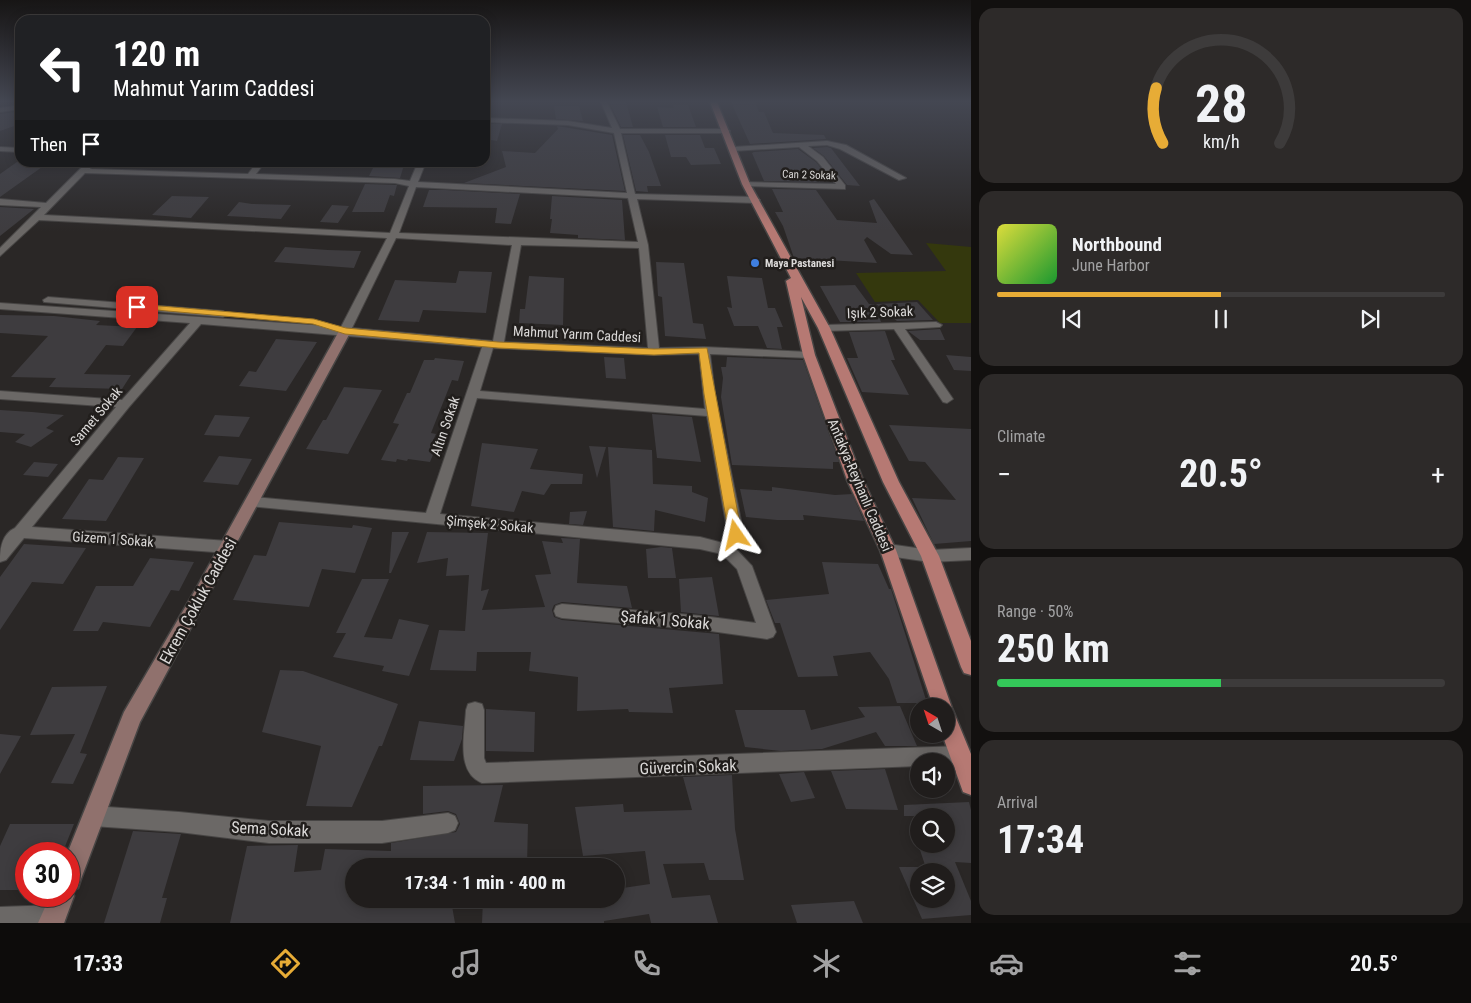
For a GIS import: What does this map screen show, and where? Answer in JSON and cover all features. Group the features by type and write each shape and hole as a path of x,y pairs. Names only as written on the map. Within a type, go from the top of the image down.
{"main road":[{"name":"Antakya-Reyhanlı Caddesi","path":"732,145 746,184 824,328 891,482 930,556 971,667"},
{"name":"Antakya-Reyhanlı Caddesi","path":"787,262 809,355 855,480 888,550 940,698"},
{"path":"955,741 971,784"}],"street":[{"path":"620,145 643,245 654,352"},
{"path":"734,150 788,145"},
{"name":"Can 2 Sokak","path":"746,184 842,187 820,159 801,145"},
{"path":"837,145 902,178"},
{"path":"0,149 15,148"},
{"path":"2,249 37,217 45,205 87,167"},
{"path":"249,178 257,167"},
{"path":"345,331 393,236 420,167"},
{"path":"84,171 249,178 328,178 631,196 756,200"},
{"path":"0,202 45,205"},
{"path":"37,217 517,242 643,245"},
{"name":"Altın Sokak","path":"431,518 473,394 493,344 517,242"},
{"name":"Mahmut Yarım Caddesi","path":"0,297 314,322 345,331"},
{"name":"Mahmut Yarım Caddesi","path":"0,306 345,331 493,344 654,352 704,350 809,355"},
{"name":"Samet Sokak","path":"0,556 125,404 198,321"},
{"name":"Işık 2 Sokak","path":"824,328 936,325"},
{"path":"897,326 947,399"},
{"name":"Ekrem Çokluk Caddesi","path":"80,849 131,719 253,502 345,331"},
{"path":"704,350 712,413 736,535 726,550"},
{"path":"473,394 712,413"},
{"path":"0,395 125,404"},
{"name":"Şimşek 2 Sokak","path":"253,502 700,543 726,550"},
{"path":"0,543 19,532"},
{"name":"Gizem 1 Sokak","path":"19,532 228,547"},
{"name":"Şafak 1 Sokak","path":"562,611 703,622 768,632 744,566 726,550"},
{"path":"888,550 930,556 971,554"},
{"name":"Güvercin Sokak","path":"475,710 474,758 475,766 482,773 960,755"},
{"name":"Sema Sokak","path":"92,816 179,822 270,832 382,832 448,823"},
{"path":"0,918 56,912"}],"green space":[{"path":"926,243 971,247 971,323 940,323 918,300 875,302 856,273 946,271"}],"building":[{"path":"543,145 614,145 625,191 464,183 506,167 502,151 535,153"},
{"path":"625,145 645,145 661,186 647,186 648,192 636,191"},
{"path":"668,145 704,145 705,148 714,148 721,164 691,165 686,157 671,157"},
{"path":"813,148 831,148 860,186 847,185 824,156"},
{"path":"798,149 816,162 832,182 764,181 752,153"},
{"path":"15,163 15,167 42,167 0,197 0,174"},
{"path":"374,167 403,167 400,178 369,176"},
{"path":"365,184 397,185 394,196 390,195 384,212 352,212"},
{"path":"772,189 832,190 816,190 837,220 877,223 869,201 874,199 913,255 891,254 867,237 864,240 877,263 794,258 783,226 775,212 783,212"},
{"path":"429,190 520,194 511,224 495,223 497,208 423,207"},
{"path":"172,196 209,197 191,218 152,215"},
{"path":"552,196 622,200 625,240 578,238 578,235 550,233"},
{"path":"239,202 291,205 281,219 227,216"},
{"path":"332,205 349,206 338,223 320,222"},
{"path":"0,207 34,209 0,236"},
{"path":"285,247 361,251 354,268 274,262"},
{"path":"656,262 684,263 693,323 703,324 706,339 665,336 662,297 658,296"},
{"path":"459,271 492,272 486,313 423,310 419,322 378,320 395,280 456,283"},
{"path":"529,276 564,278 563,325 519,323 520,309 525,309"},
{"path":"727,276 762,278 768,308 775,308 783,327 777,327 782,349 767,348 758,326 734,326 727,307 732,308"},
{"path":"855,285 869,304 874,304 881,322 840,322 820,286"},
{"path":"917,302 933,320 897,321 876,304"},
{"path":"0,315 54,316 100,321 96,325 137,327 123,346 106,345 84,374 131,375 122,389 49,387 56,378 11,377 48,336 0,333"},
{"path":"940,329 945,340 920,340 908,331"},
{"path":"885,331 895,360 891,360 909,395 862,392 847,358 858,358 849,332"},
{"path":"276,339 317,342 286,391 239,386 249,371 256,372"},
{"path":"946,355 971,357 971,371 954,370"},
{"path":"604,357 624,358 626,379 606,378"},
{"path":"727,357 803,360 839,462 833,462 833,469 732,465 721,397 723,378 721,367 726,367"},
{"path":"435,358 464,361 458,381 452,380 431,433 436,434 431,445 437,445 430,462 408,459 407,461 397,459 396,462 381,460 399,424 393,423 407,393 410,393 424,360 434,360"},
{"path":"344,387 382,390 348,454 306,449 323,420 326,420"},
{"path":"0,410 64,415 46,428 54,431 31,447 15,442 25,434 0,432"},
{"path":"652,414 692,417 701,462 657,458"},
{"path":"215,415 250,417 239,437 204,435"},
{"path":"889,425 971,429 971,541 934,544 912,498 956,500 925,462 909,461"},
{"path":"482,443 538,449 530,469 583,474 582,484 551,484 544,495 522,491 514,512 471,506"},
{"path":"589,446 606,447 597,478"},
{"path":"608,447 652,450 653,484 692,486 692,492 708,498 705,522 655,510 654,531 613,527"},
{"path":"219,456 252,459 238,485 203,482"},
{"path":"118,457 144,458 106,521 62,519 89,479 103,480"},
{"path":"34,462 58,464 48,477 23,475"},
{"path":"772,487 835,495 852,494 864,521 803,515 804,520 746,517 740,489 772,491"},
{"path":"587,511 583,525 569,524 570,512"},
{"path":"279,522 352,528 353,525 372,528 355,573 322,569 309,607 233,600 254,555 266,556"},
{"path":"392,532 409,532 391,573 389,573"},
{"path":"427,532 488,533 481,591 489,589 482,610 545,607 535,575 551,574 542,541 563,543 561,538 580,539 577,583 627,586 632,608 562,602 554,605 552,610 554,617 562,620 719,634 723,684 669,688 673,713 629,712 628,709 577,711 578,677 529,671 531,652 477,652 476,671 430,670 439,630 465,631 469,575 446,576 448,558 417,563"},
{"path":"24,544 86,548 63,584 32,582 0,630 0,577"},
{"path":"672,548 676,578 648,578 646,549"},
{"path":"150,558 194,562 179,591 171,590 150,627 103,622 98,631 73,631 96,586 133,586"},
{"path":"822,562 878,564 889,589 891,589 925,698 910,698 910,703 897,703 889,679 870,652 833,656 838,676 798,677 780,623 775,623 766,600 829,594"},
{"path":"712,577 719,616 681,612 679,579"},
{"path":"362,579 389,579 364,637 392,639 399,619 429,625 409,676 382,671 384,666 333,657 346,633 336,633"},
{"path":"280,670 303,671 398,704 382,746 379,746 352,807 306,806 321,746 262,732"},
{"path":"107,686 80,753 87,754 73,784 51,783 75,734 30,735 52,687"},
{"path":"900,706 910,730 910,743 916,743 917,746 885,746 876,732 822,749 781,751 745,747 735,710 805,710 811,730 865,717 858,707"},
{"path":"486,709 535,712 534,752 486,751"},
{"path":"419,721 463,726 462,739 454,761 410,760"},
{"path":"0,734 21,736 0,774"},
{"path":"885,769 898,810 846,809 831,771"},
{"path":"804,772 815,798 791,802 779,774"},
{"path":"732,775 735,829 744,880 709,880 704,863 663,864 672,898 710,895 718,923 651,923 649,914 604,921 604,923 482,923 483,908 625,908 625,888 650,884 645,851 583,856 575,807 623,804 624,812 692,810 683,777"},
{"path":"503,785 494,822 528,824 527,858 345,858 345,908 452,908 455,923 230,923 247,846 298,845 294,872 321,870 325,849 391,851 391,843 456,832 460,824 456,814 448,811 423,814 423,786"},
{"path":"969,802 971,810 971,863 955,862 971,901 971,915 922,919 917,908 955,908 955,863 924,863 921,853 955,853 955,808 910,808 910,816 904,816 904,805"},
{"path":"10,824 74,824 67,842 15,842 15,890 0,890 0,846"},
{"path":"133,831 181,834 162,898 167,898 160,923 104,923"},
{"path":"899,867 910,867 910,892"},
{"path":"854,901 863,923 797,923 791,905"}],"place":[{"name":"Maya Pastanesi","path":"755,263"}],"route":[{"path":"137,307 314,322 345,331 498,345 654,352 704,350 709,394 736,535"}]}
